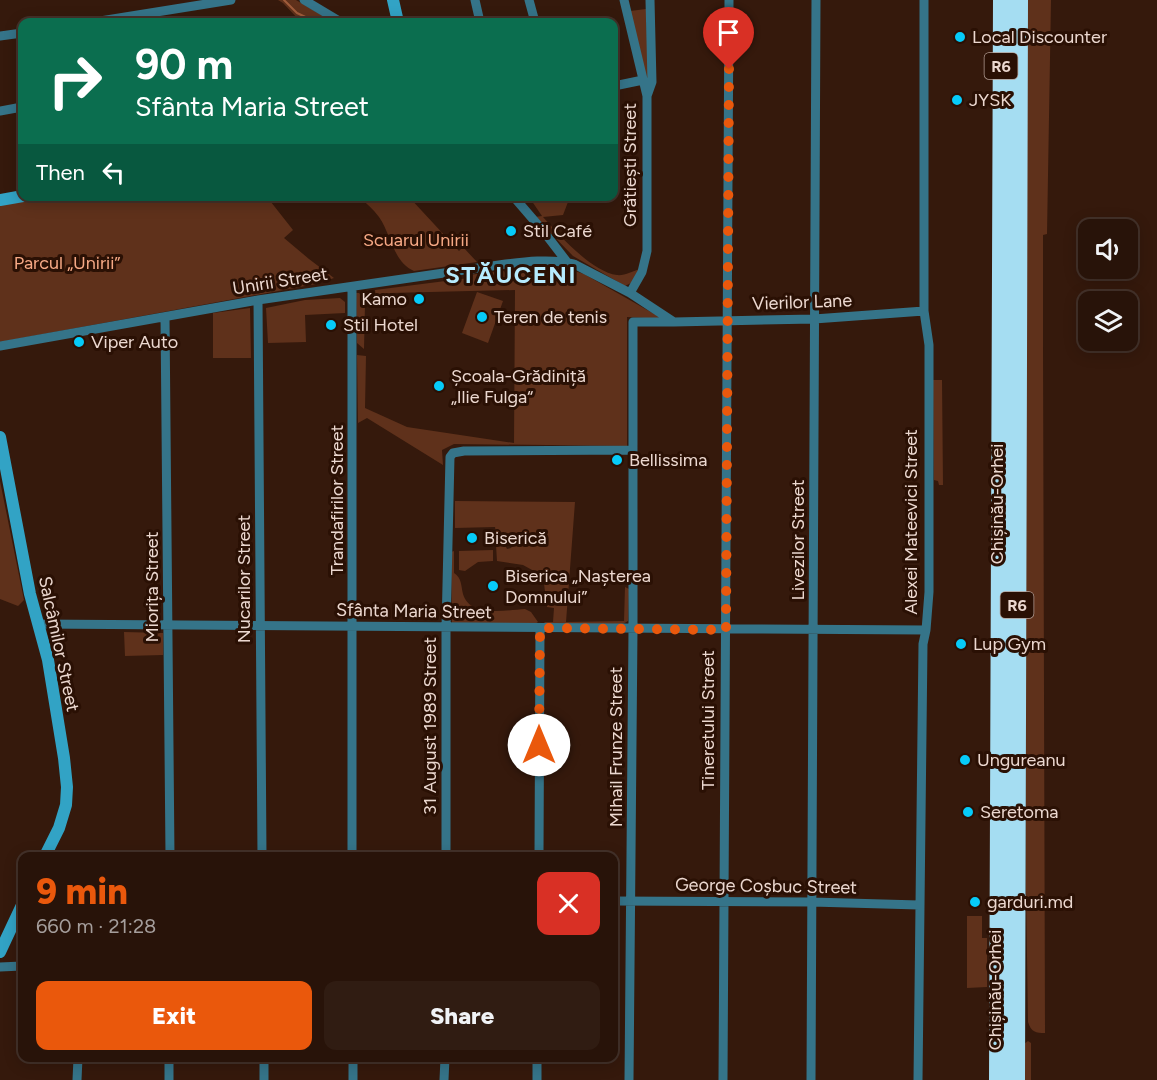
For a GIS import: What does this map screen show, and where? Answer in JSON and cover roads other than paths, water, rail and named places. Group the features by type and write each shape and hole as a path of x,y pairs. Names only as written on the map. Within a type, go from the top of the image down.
{"highway":[{"name":"Chișinău-Orhei","path":"998,1080 1002,0"},
{"name":"Chișinău-Orhei","path":"1016,1080 1019,0"}],"street":[{"path":"119,18 231,0"},
{"path":"304,0 334,18"},
{"path":"393,0 397,18"},
{"path":"475,0 479,18"},
{"path":"529,0 534,18"},
{"name":"Grătiești Street","path":"624,0 647,96 647,251 642,272 630,293"},
{"path":"647,96 652,82 650,0"},
{"name":"Tineretului Street","path":"723,1080 729,0"},
{"name":"Livezilor Street","path":"811,1080 816,0"},
{"name":"Alexei Mateevici Street","path":"918,1080 923,644 929,592 928,345 924,311 924,0"},
{"path":"0,36 18,34"},
{"path":"618,85 643,80"},
{"path":"0,111 18,108"},
{"path":"0,200 18,197"},
{"path":"517,201 567,262 630,293 674,322"},
{"name":"Unirii Street","path":"0,346 258,300 516,263 567,262"},
{"name":"Trandafirilor Street","path":"352,287 352,852"},
{"name":"Nucarilor Street","path":"258,300 262,852"},
{"name":"Vierilor Lane","path":"674,322 814,319 924,311"},
{"name":"Miorița Street","path":"165,317 170,852"},
{"name":"Mihail Frunze Street","path":"629,1080 633,322 674,322"},
{"name":"Salcâmilor Street","path":"0,437 30,594 48,660 64,758 66,805 59,828 47,852"},
{"name":"31 August 1989 Street","path":"446,852 446,628 449,463 453,453 464,451 633,450"},
{"name":"Sfânta Maria Street","path":"39,624 926,630"},
{"path":"538,852 540,628"},
{"name":"George Coșbuc Street","path":"618,901 919,905"},
{"path":"0,952 18,913"},
{"path":"0,967 18,966"},
{"path":"77,1080 78,1062"},
{"path":"169,1062 169,1080"},
{"path":"264,1062 264,1080"},
{"path":"352,1080 353,1062"},
{"path":"444,1080 445,1062"},
{"path":"537,1062 537,1080"}],"waterway":[{"path":"284,0 297,13 308,18"}],"place":[{"name":"Local Discounter","path":"960,37"},
{"name":"JYSK","path":"957,100"},
{"name":"Stil Café","path":"511,231"},
{"name":"Kamo","path":"419,299"},
{"name":"Teren de tenis","path":"482,317"},
{"name":"Stil Hotel","path":"331,325"},
{"name":"Viper Auto","path":"79,342"},
{"name":"Școala-Grădiniță „Ilie Fulga“","path":"439,386"},
{"name":"Bellissima","path":"617,460"},
{"name":"Biserică","path":"472,538"},
{"name":"Biserica „Nașterea Domnului”","path":"493,586"},
{"name":"Lup Gym","path":"961,644"},
{"name":"Ungureanu","path":"965,760"},
{"name":"Seretoma","path":"968,812"},
{"name":"garduri.md","path":"975,902"}],"district":[{"name":"STĂUCENI","path":"511,275"}],"park label":[{"name":"Scuarul Unirii","path":"416,240"},
{"name":"Parcul „Unirii”","path":"67,263"}]}
